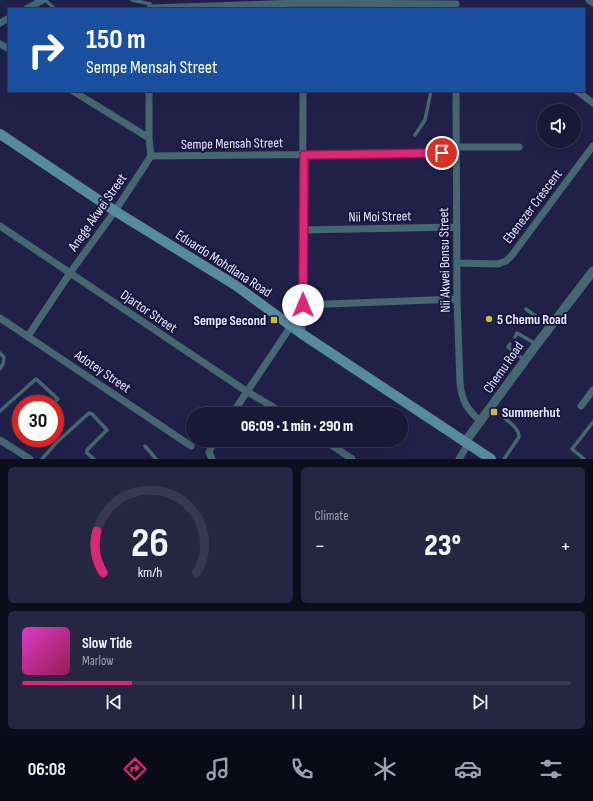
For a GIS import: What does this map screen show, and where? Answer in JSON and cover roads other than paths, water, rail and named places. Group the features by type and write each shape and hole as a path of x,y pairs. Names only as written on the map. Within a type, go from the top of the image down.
{"main road":[{"name":"Eduardo Mohdlana Road","path":"0,134 115,211 228,280 302,334 491,459"}],"street":[{"path":"28,8 44,0"},
{"path":"588,0 593,3"},
{"path":"150,5 261,3 456,4"},
{"path":"75,92 149,138"},
{"path":"149,92 149,138 151,156"},
{"path":"302,334 304,155 303,92"},
{"name":"Nii Akwei Bonsu Street","path":"456,92 458,299 461,394 466,406 481,422"},
{"path":"578,92 593,104"},
{"name":"Ebenezer Crescent","path":"458,263 498,264 506,261 593,146"},
{"name":"Sempe Mensah Street","path":"151,156 304,155 520,147"},
{"name":"Anege Akwei Street","path":"28,336 70,273 115,211 151,156"},
{"name":"Djartor Street","path":"0,226 246,391 273,407"},
{"name":"Nii Moi Street","path":"303,230 457,227"},
{"name":"Chemu Road","path":"467,443 550,326 593,271"},
{"path":"303,305 458,299"},
{"name":"Adotey Street","path":"0,318 186,443"},
{"path":"236,407 291,326"},
{"path":"580,406 593,390"},
{"path":"0,440 30,459"},
{"path":"459,459 467,443"},
{"path":"210,457 209,452 212,447"},
{"path":"334,447 352,459"}],"lane":[{"path":"44,0 54,8"},
{"path":"132,0 150,5"},
{"path":"415,135 425,120 431,92"},
{"path":"526,309 550,326"},
{"path":"515,337 517,333 537,344"},
{"path":"510,344 508,347 525,361"},
{"path":"0,353 4,357 0,370"},
{"path":"19,395 36,379 54,395"},
{"path":"0,412 12,401"},
{"path":"64,436 89,413 91,413 107,430 87,450 87,453 94,459"},
{"path":"503,417 518,430 519,434 504,459"},
{"path":"584,459 572,449 593,422"},
{"path":"145,446 156,459"},
{"path":"42,459 53,447"}],"place":[{"name":"5 Chemu Road","path":"489,319"},
{"name":"Sempe Second","path":"274,320"},
{"name":"Summerhut","path":"494,412"}]}
